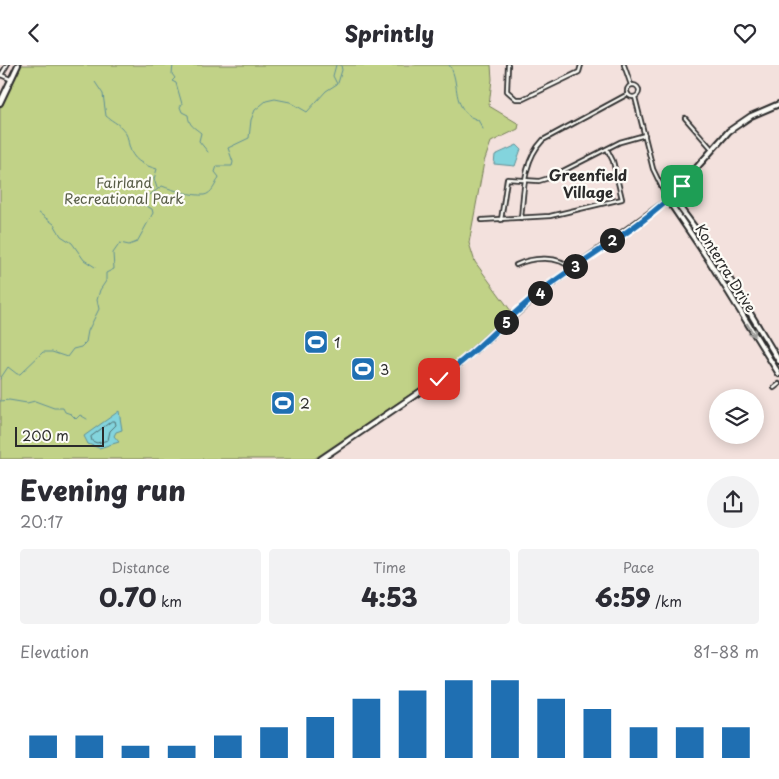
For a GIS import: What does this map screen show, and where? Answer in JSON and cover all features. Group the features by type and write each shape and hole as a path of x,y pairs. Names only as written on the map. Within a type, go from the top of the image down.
{"main road":[{"path":"0,103 18,65"},
{"path":"321,459 452,371 532,299 670,199 729,131 751,115 779,104"},
{"name":"Konterra Drive","path":"670,199 715,255 779,361"},
{"name":"Konterra Drive","path":"670,199 779,374"}],"street":[{"path":"7,65 1,75 10,79"},
{"path":"508,65 506,91 516,99 523,99 578,72 581,65"},
{"path":"624,65 631,85"},
{"path":"628,94 628,87 631,85"},
{"path":"631,85 639,87 640,92 635,97"},
{"path":"628,94 635,97"},
{"path":"521,218 530,157 543,140 628,94"},
{"path":"635,97 653,169 670,199"},
{"path":"685,117 712,149"},
{"path":"501,220 507,179 540,181 628,139 645,135"},
{"path":"482,220 550,216 622,199 613,161 607,149"},
{"path":"516,265 522,261 557,259 566,262 572,269"},
{"path":"774,388 779,384"}],"green space":[{"name":"Fairland Recreational Park","path":"20,65 491,65 492,79 489,106 519,124 518,129 491,142 484,162 469,243 475,262 511,311 465,353 457,363 314,459 0,459 0,107"}],"water":[{"path":"517,145 521,149 515,166 494,164 495,155"},
{"path":"119,411 122,430 116,432 114,436 119,442 99,448 88,444 84,436"}],"waterway":[{"path":"173,65 172,74 175,78 172,81 176,83 182,104 180,107 182,112 188,115 191,124 201,133 199,141 208,152"},
{"path":"0,379 8,367 17,374 20,374 43,352 52,352 67,357 73,349 81,347 86,342 88,331 99,309 97,300 100,290 106,281 106,273 114,269 113,253 120,243 129,245 137,242 153,213 152,209 143,204 147,197 162,186 194,195 209,193 219,177 215,172 217,166 232,166 233,162 228,148 249,138 251,120 255,110 266,101 275,99 290,102 307,112 326,91 337,84 333,76 336,65"},
{"path":"338,83 342,70 341,65"},
{"path":"452,70 461,106 470,116"},
{"path":"95,82 103,94 106,116 124,131 130,150 135,158 143,164 157,169 154,179 157,188"},
{"path":"471,117 478,120 483,129"},
{"path":"39,213 54,224 61,236 72,243 84,260 95,267"},
{"path":"0,401 9,400 27,403 35,401 54,408 63,408 65,412 71,414 76,419 80,415 87,419"}],"place":[{"name":"1","path":"316,342"},
{"name":"3","path":"363,369"},
{"name":"2","path":"283,403"}],"district":[{"name":"Greenfield Village","path":"588,182"}],"route":[{"path":"439,379 452,371 536,296 657,209 682,186"}]}
